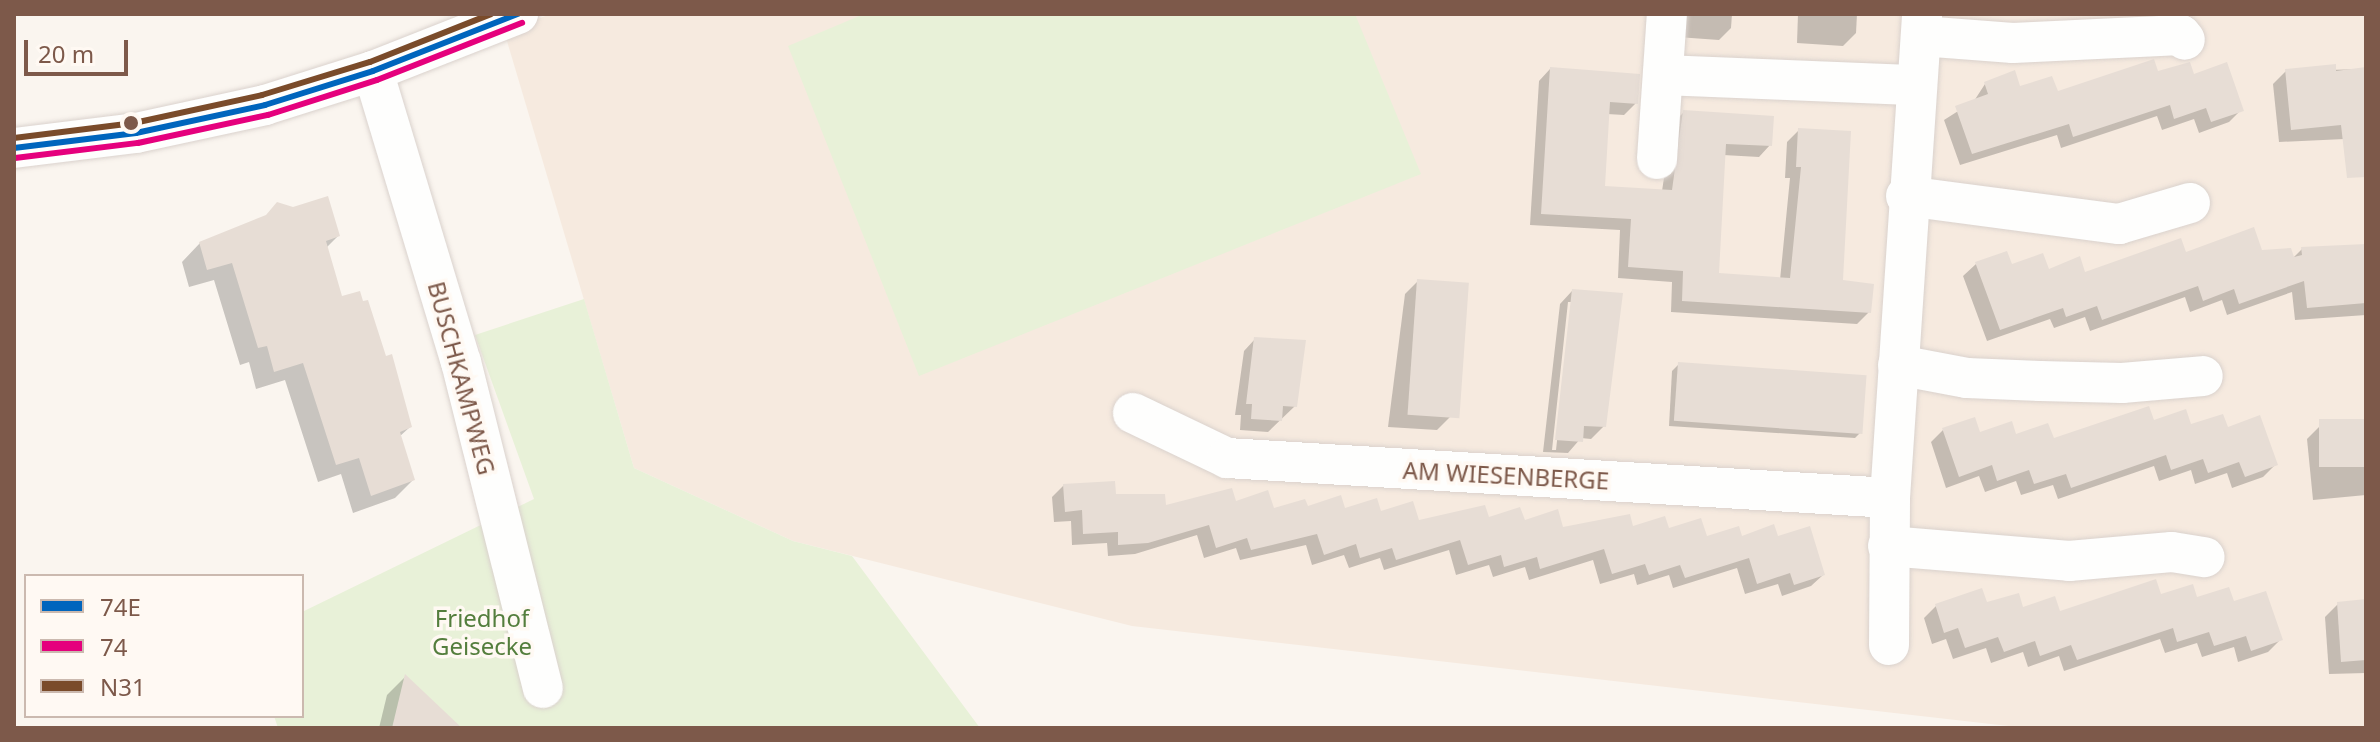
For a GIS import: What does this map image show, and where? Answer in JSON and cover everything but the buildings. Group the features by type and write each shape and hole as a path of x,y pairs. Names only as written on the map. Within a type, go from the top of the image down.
{"street":[{"path":"14,148 136,133 265,105 373,71 518,14"},
{"path":"1657,159 1667,14"},
{"path":"1889,645 1890,498 1906,196 1921,25 2013,43 2181,35 2185,40"},
{"name":"BUSCHKAMPWEG","path":"373,71 461,362 543,688"},
{"path":"1664,75 1916,85"},
{"path":"1906,196 2119,224 2190,203"},
{"path":"1898,365 1967,378 2040,381 2122,383 2203,376"},
{"name":"AM WIESENBERGE","path":"1133,413 1227,458 1890,498"},
{"path":"1888,546 2069,561 2172,552 2205,557"}],"shaded area":[{"path":"551,14 2366,14 2366,728 2026,728 1132,626 793,541 634,468 504,31"}],"green space":[{"path":"864,14 1355,14 1421,174 919,376 788,46"},
{"name":"Friedhof Geisecke","path":"584,299 634,468 793,541 852,556 980,728 278,728 275,718 304,718 304,611 534,499 475,335"}],"transit line":[{"name":"N31","path":"14,138 134,123 262,95 370,62 491,14"},
{"name":"74E","path":"14,148 136,133 265,105 373,71 518,14"},
{"name":"74","path":"15,158 138,143 268,115 377,80 522,23"}]}
